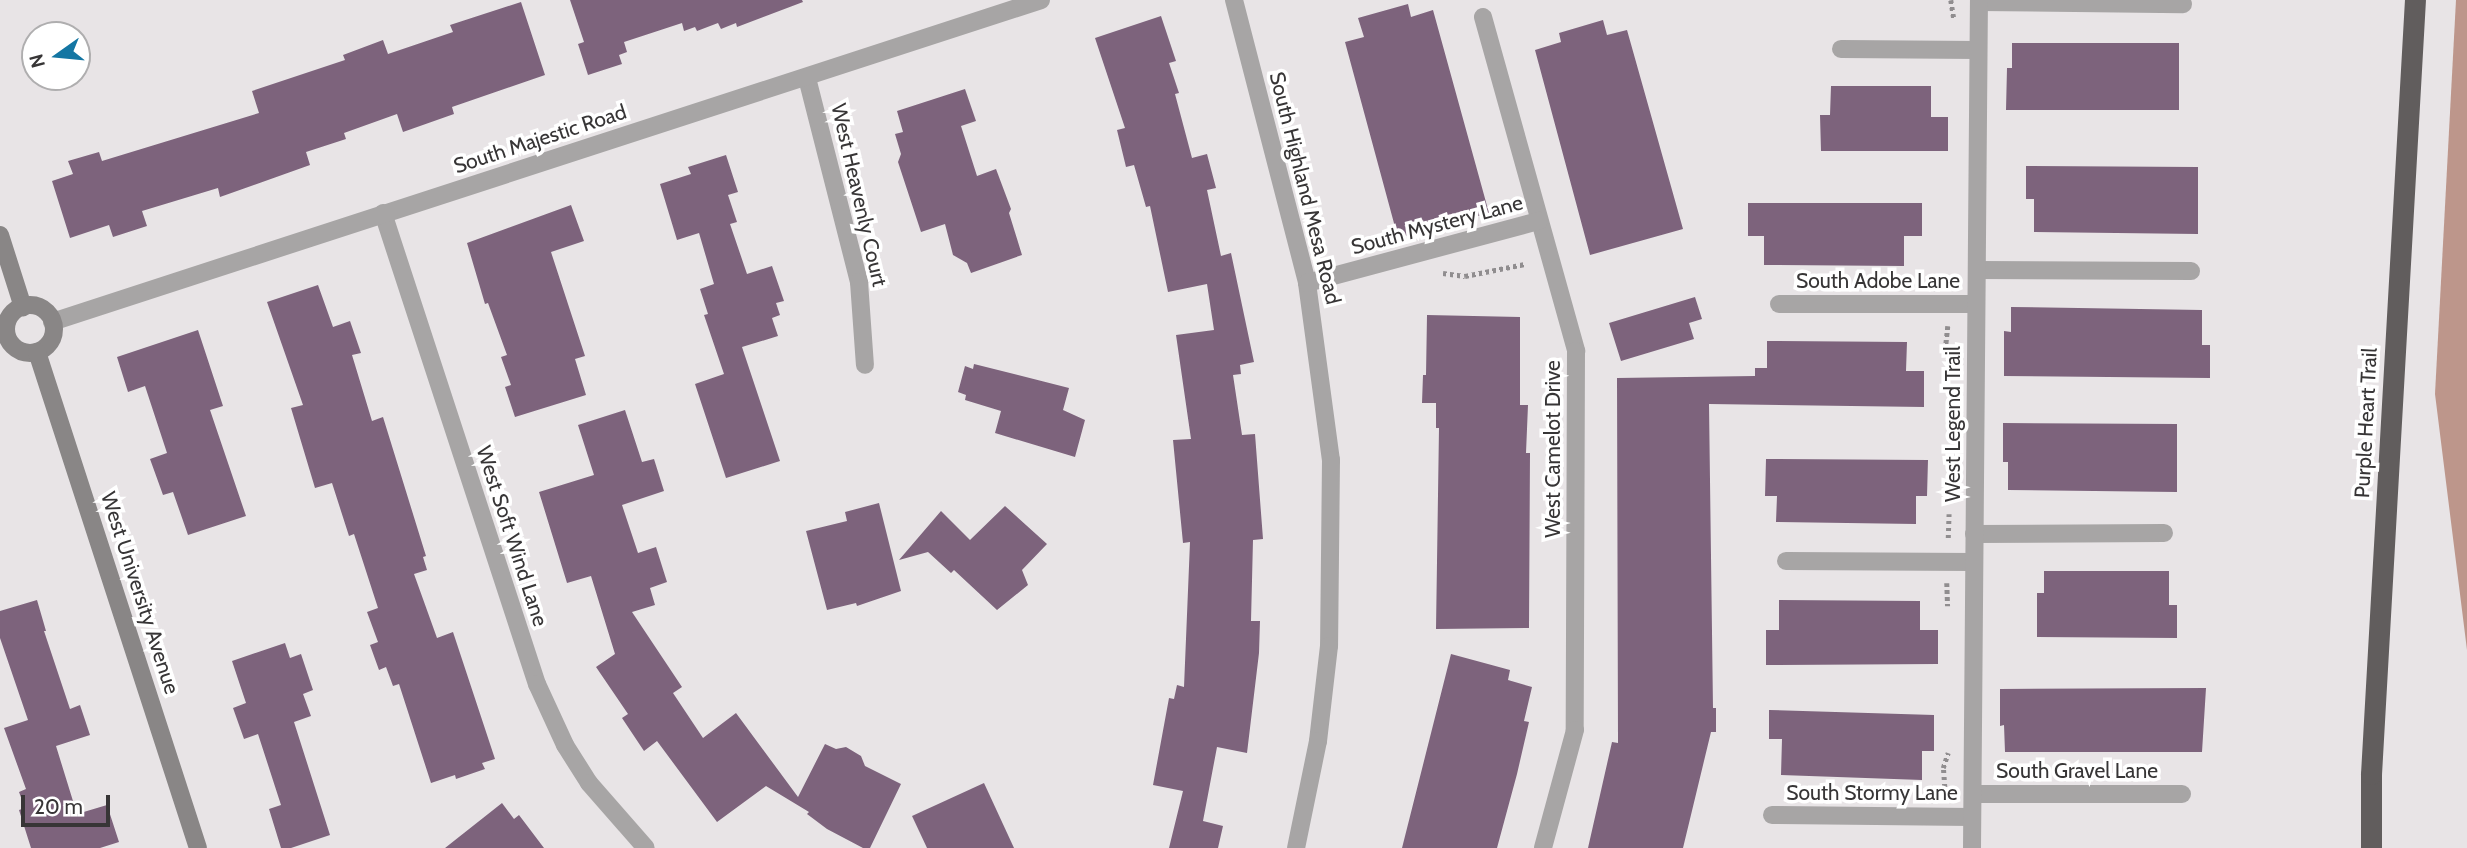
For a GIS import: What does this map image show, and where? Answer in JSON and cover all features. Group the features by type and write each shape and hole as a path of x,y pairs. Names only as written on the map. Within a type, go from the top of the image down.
{"highway":[{"name":"Purple Heart Trail","path":"2371,848 2371,760 2415,0"}],"street":[{"name":"South Majestic Road","path":"52,322 1041,0"},
{"name":"South Highland Mesa Road","path":"1234,0 1307,283 1331,460 1329,646 1318,741 1296,848"},
{"path":"1979,1 2183,4"},
{"name":"West Legend Trail","path":"1972,848 1979,1"},
{"name":"West Camelot Drive","path":"1483,17 1576,351 1575,730 1543,848"},
{"path":"1842,49 1978,50"},
{"name":"West Heavenly Court","path":"807,78 859,282 865,365"},
{"name":"West Soft Wind Lane","path":"383,213 537,684 565,745 589,783 646,848"},
{"name":"South Mystery Lane","path":"1307,283 1539,221"},
{"path":"0,235 23,307"},
{"path":"1977,270 2191,271"},
{"name":"South Adobe Lane","path":"1779,304 1976,304"},
{"path":"23,307 40,308 52,322 51,339 37,352 20,351 7,337 9,318 23,307"},
{"name":"West University Avenue","path":"37,352 198,848"},
{"path":"1975,534 2164,533"},
{"path":"1786,561 1974,562"},
{"name":"South Gravel Lane","path":"1973,794 2182,794"},
{"name":"South Stormy Lane","path":"1772,815 1972,817"}],"shaded area":[{"path":"2456,0 2467,0 2467,650 2435,394"}],"building":[{"path":"570,0 803,2 737,27 736,23 721,29 718,23 697,31 695,27 684,31 682,23 624,42 627,52 619,55 622,64 588,75 578,44 584,42"},
{"path":"521,2 545,75 452,107 454,114 403,132 397,114 344,133 346,139 306,152 310,165 220,197 218,188 142,211 147,226 113,237 109,225 70,238 52,181 73,174 68,161 99,152 102,161 259,113 252,91 345,60 343,55 383,40 388,54 453,32 450,25"},
{"path":"1408,4 1411,17 1433,10 1489,213 1398,238 1345,42 1364,37 1358,18"},
{"path":"1161,16 1176,61 1169,63 1179,93 1175,94 1192,158 1207,154 1216,188 1207,190 1221,256 1231,253 1254,362 1240,365 1241,374 1233,375 1242,435 1255,434 1263,539 1253,540 1251,621 1260,621 1259,653 1247,753 1217,747 1203,821 1223,826 1218,848 1169,848 1183,791 1153,785 1169,698 1174,699 1177,685 1184,687 1190,542 1183,543 1173,440 1191,439 1176,335 1214,330 1207,284 1168,292 1150,206 1146,207 1134,165 1126,167 1117,130 1125,128 1095,38"},
{"path":"1603,20 1607,35 1627,30 1683,229 1590,255 1535,50 1561,42 1559,33"},
{"path":"2012,43 2179,43 2179,110 2006,110 2007,68 2012,68"},
{"path":"1831,86 1931,86 1931,117 1948,117 1948,151 1821,151 1820,115 1830,115"},
{"path":"965,89 976,121 961,126 977,176 996,169 1011,209 1009,213 1022,255 971,273 967,263 953,255 945,224 921,232 898,162 901,154 895,134 903,132 897,111"},
{"path":"726,155 738,192 728,195 737,222 730,224 747,274 772,266 784,301 776,303 780,315 772,318 778,336 742,347 780,461 726,478 695,384 724,374 704,315 708,314 700,289 714,284 699,233 677,240 660,184 691,174 688,167"},
{"path":"2026,166 2198,167 2198,234 2034,232 2034,199 2026,199"},
{"path":"1748,203 1922,203 1922,236 1904,236 1904,266 1764,265 1764,236 1748,236"},
{"path":"571,205 584,241 551,252 585,356 575,359 586,395 515,417 505,387 511,385 501,357 507,355 488,303 485,304 467,243"},
{"path":"318,285 333,327 350,321 361,353 352,355 372,421 383,417 426,556 423,557 427,570 414,574 437,638 453,632 495,759 482,763 485,769 456,779 455,775 431,783 399,684 393,686 386,667 379,670 370,645 378,642 367,612 378,608 354,534 349,536 332,483 315,488 291,408 303,405 267,302"},
{"path":"1695,297 1702,319 1689,323 1694,339 1621,361 1609,323"},
{"path":"2011,307 2202,310 2202,345 2210,345 2210,378 2004,376 2004,331 2011,332"},
{"path":"1427,315 1520,317 1520,405 1528,405 1526,453 1530,453 1529,628 1436,629 1439,428 1436,428 1436,403 1422,403 1423,375 1426,375"},
{"path":"198,330 223,406 210,410 246,516 188,535 173,492 163,495 150,459 167,453 145,386 128,392 117,357"},
{"path":"1767,341 1907,342 1906,371 1924,371 1924,407 1709,404 1713,708 1716,708 1716,732 1711,732 1683,848 1588,848 1612,742 1618,743 1617,378 1755,376 1755,368 1767,368"},
{"path":"974,364 1069,388 1063,410 1085,420 1075,457 995,433 1001,411 965,400 966,395 958,392 965,366 973,369"},
{"path":"625,410 642,462 654,459 664,491 622,505 638,553 656,547 667,582 650,588 655,605 632,612 682,687 673,693 703,738 736,713 798,797 825,744 836,749 846,747 861,756 865,766 901,784 870,848 863,848 827,829 807,814 809,812 766,786 717,822 657,741 644,751 622,718 628,714 596,667 615,654 591,576 567,583 539,492 594,475 578,425"},
{"path":"2003,423 2177,424 2177,492 2008,490 2008,462 2003,462"},
{"path":"1766,459 1928,460 1927,496 1916,496 1916,524 1776,522 1777,496 1765,496"},
{"path":"879,503 901,591 857,606 856,603 827,610 806,531 847,521 845,512"},
{"path":"1005,506 1047,544 1022,570 1028,585 997,610 954,570 951,573 928,552 899,560 941,511 970,540"},
{"path":"2044,571 2169,571 2169,605 2177,605 2177,638 2037,637 2037,593 2044,593"},
{"path":"37,600 44,631 70,709 80,705 90,735 56,746 77,814 107,805 119,842 100,848 31,848 19,810 25,808 19,792 26,789 4,728 28,720 0,638 0,611"},
{"path":"1779,600 1920,601 1920,630 1938,630 1938,664 1766,665 1766,630 1779,630"},
{"path":"285,643 290,658 301,654 313,690 303,694 311,716 294,722 330,835 291,848 281,848 269,809 281,805 258,734 244,739 233,708 246,703 232,661"},
{"path":"1451,654 1510,670 1508,680 1532,687 1524,721 1529,722 1517,774 1497,848 1402,848"},
{"path":"2206,688 2202,752 2005,752 2004,725 2000,726 2000,689"},
{"path":"1769,710 1934,715 1934,751 1922,751 1922,780 1781,775 1782,739 1769,739"},
{"path":"984,783 1014,848 927,848 912,816"},
{"path":"502,803 514,819 519,815 544,848 445,848"}]}
